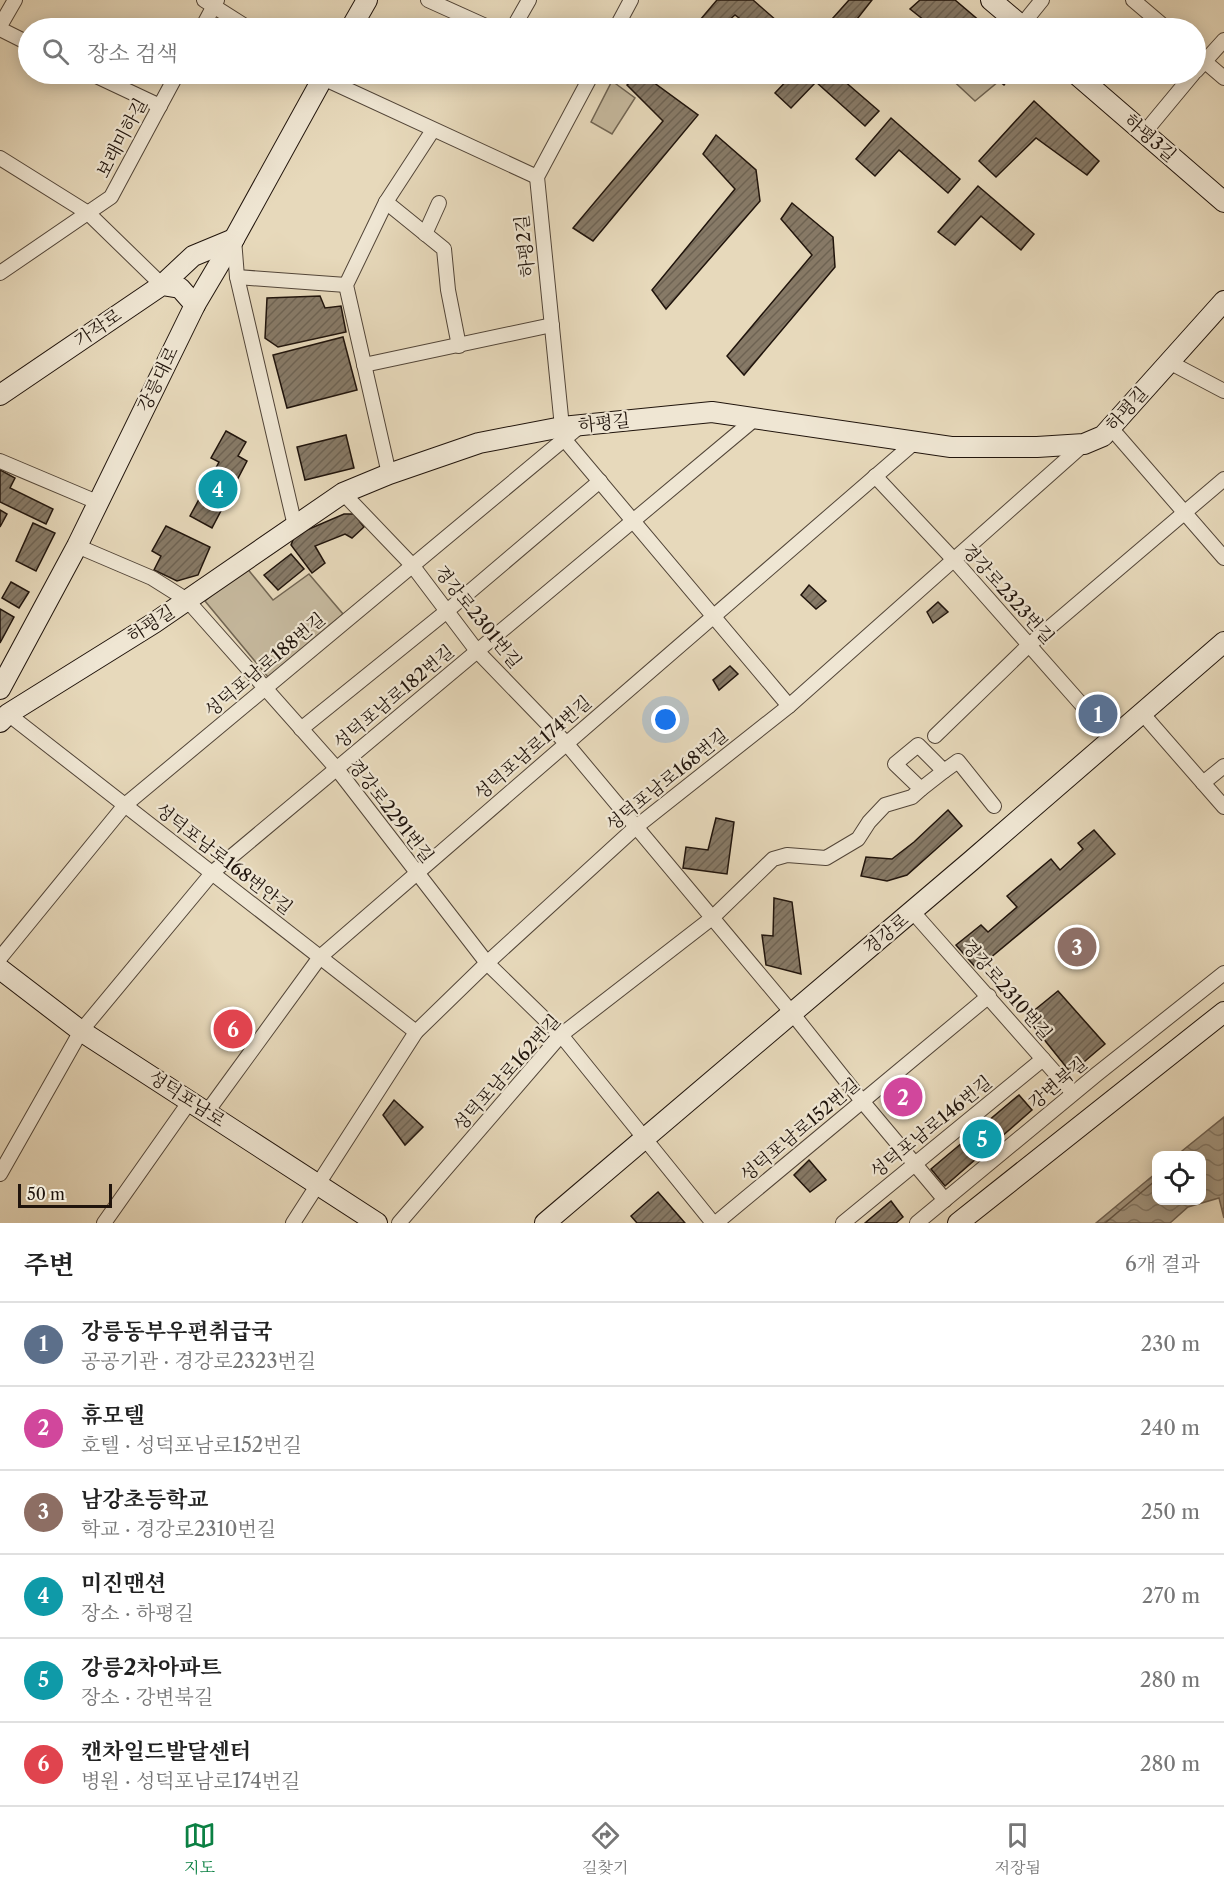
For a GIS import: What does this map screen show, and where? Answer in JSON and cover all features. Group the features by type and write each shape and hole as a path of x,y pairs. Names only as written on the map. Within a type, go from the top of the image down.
{"street":[{"path":"15,0 0,28 18,38"},
{"path":"357,18 367,0"},
{"path":"428,0 468,18"},
{"path":"519,18 529,0"},
{"path":"621,18 631,0"},
{"path":"991,0 1012,18"},
{"path":"1029,18 1042,0"},
{"path":"1133,0 1154,18"},
{"path":"206,18 212,2 234,18"},
{"path":"1206,57 1224,40"},
{"path":"1206,69 1224,78"},
{"path":"113,84 160,106"},
{"name":"보래미하길","path":"0,273 111,197 172,84"},
{"name":"강릉대로","path":"0,689 77,546 195,305 234,239 315,84"},
{"path":"338,84 537,177 587,84"},
{"name":"하평3길","path":"1088,84 1224,202"},
{"path":"1144,133 1182,84"},
{"path":"389,474 346,285 386,202 433,130"},
{"path":"0,158 88,213 162,285 180,288 195,305"},
{"name":"하평2길","path":"537,177 552,325 568,430"},
{"path":"386,202 444,249 448,290 459,346"},
{"path":"425,234 439,203"},
{"path":"234,239 237,277 295,526"},
{"name":"가작로","path":"0,395 162,285 193,256 234,239"},
{"path":"237,277 346,285"},
{"name":"하평길","path":"4,718 187,600 343,493 389,474 479,443 712,412 951,447 1037,447 1084,444 1103,436 1224,301"},
{"path":"364,365 552,325"},
{"path":"1169,362 1224,391"},
{"name":"성덕포남로182번길","path":"0,1174 81,1031 213,872 756,418"},
{"path":"1110,428 1224,558"},
{"path":"568,430 600,481 789,706"},
{"name":"성덕포남로188번길","path":"0,958 125,805 412,565 568,430"},
{"name":"성덕포남로174번길","path":"207,1112 320,957 915,442"},
{"name":"성덕포남로168번길","path":"293,1223 416,1032 487,963 636,827 789,706 1084,444"},
{"path":"0,461 97,502"},
{"name":"경강로2323번길","path":"875,476 954,560 1112,739"},
{"path":"935,736 1029,645 1224,479"},
{"path":"301,729 447,611 600,481"},
{"name":"경강로2301번길","path":"343,493 412,565 477,651 566,743 945,1200"},
{"name":"경강로2291번길","path":"77,546 152,578 187,600 336,769 487,963 561,1035 715,1223"},
{"name":"경강로","path":"545,1223 1224,642"},
{"path":"1142,713 1224,807"},
{"name":"성덕포남로168번안길","path":"4,718 213,872 416,1032"},
{"path":"921,789 895,764 918,745 944,771 958,761 994,806"},
{"path":"1203,783 1224,766"},
{"name":"성덕포남로162번길","path":"399,1223 561,1035 712,918 773,859 787,855 826,858 858,839 869,822 885,805 912,797 944,771"},
{"name":"경강로2310번길","path":"912,911 1073,1094"},
{"name":"성덕포남로","path":"0,969 81,1031 377,1223"},
{"name":"강변북길","path":"916,1223 1224,973"},
{"name":"성덕포남로152번길","path":"715,1223 989,996"},
{"path":"958,1223 1224,1012"},
{"name":"성덕포남로146번길","path":"843,1223 1043,1059"},
{"path":"104,1223 190,1101"}],"shaded area":[{"path":"610,84 616,84 635,98 612,134 591,122"},
{"path":"957,84 995,84 975,101"},
{"path":"246,567 273,600 309,574 343,614 268,677 205,601"}],"water":[{"path":"1224,1117 1224,1218 1219,1198 1206,1202 1206,1151 1182,1151"},
{"path":"1152,1176 1152,1205 1195,1205 1188,1207 1170,1223 1096,1223"}],"building":[{"path":"717,0 753,0 774,18 739,18 735,15 732,18 702,18"},
{"path":"849,0 872,0 858,18 833,18"},
{"path":"920,0 955,0 976,18 921,18 910,9"},
{"path":"656,84 698,115 593,241 573,228 663,121 627,85"},
{"path":"784,84 814,84 791,108 775,93"},
{"path":"818,84 848,84 879,111 865,126"},
{"path":"1034,101 1099,161 1087,175 1036,138 996,177 979,161"},
{"path":"891,118 960,179 948,193 899,150 875,176 856,159"},
{"path":"716,135 756,170 760,201 666,309 652,290 735,189 703,154"},
{"path":"978,186 1034,234 1021,250 981,216 955,245 938,232"},
{"path":"792,203 833,237 835,267 744,375 727,356 812,255 781,219"},
{"path":"320,296 325,308 341,306 346,332 278,347 265,338 267,298"},
{"path":"343,337 357,390 287,408 273,355"},
{"path":"226,431 246,442 238,456 247,461 212,528 190,516 219,462 211,458"},
{"path":"346,435 354,468 305,480 297,447"},
{"path":"0,470 15,478 10,488 53,509 46,524 0,502"},
{"path":"0,510 7,514 0,527"},
{"path":"344,514 354,514 364,527 352,538 345,534 315,546 325,563 312,573 291,545 295,535"},
{"path":"33,523 55,533 36,571 16,561"},
{"path":"166,526 210,547 198,575 177,581 154,570 161,556 152,551"},
{"path":"291,554 304,569 278,590 264,575"},
{"path":"11,582 29,592 19,608 2,598"},
{"path":"809,585 826,601 816,609 801,595"},
{"path":"938,602 948,612 933,623 927,612"},
{"path":"0,609 14,617 0,643"},
{"path":"730,666 738,674 719,690 713,680"},
{"path":"948,810 962,826 907,875 887,881 861,876 866,857 892,859"},
{"path":"716,818 734,822 727,874 683,868 686,847 708,850"},
{"path":"1094,830 1115,854 977,969 956,945 981,925 988,932 1017,907 1007,896 1051,859 1060,870 1083,849 1078,843"},
{"path":"774,898 792,902 801,974 766,965 762,935 773,936"},
{"path":"1058,991 1105,1044 1071,1073 1026,1017"},
{"path":"1019,1095 1032,1110 945,1186 931,1169"},
{"path":"394,1100 423,1127 405,1145 383,1115"},
{"path":"809,1160 826,1180 810,1192 794,1175"},
{"path":"658,1192 685,1223 637,1223 631,1216"},
{"path":"891,1201 903,1217 896,1223 865,1223"}],"place":[{"name":"미진맨션","path":"218,489"},
{"name":"강릉동부우편취급국","path":"1098,714"},
{"name":"남강초등학교","path":"1077,947"},
{"name":"캔차일드발달센터","path":"233,1029"},
{"name":"휴모텔","path":"903,1097"},
{"name":"강릉2차아파트","path":"982,1139"}]}
